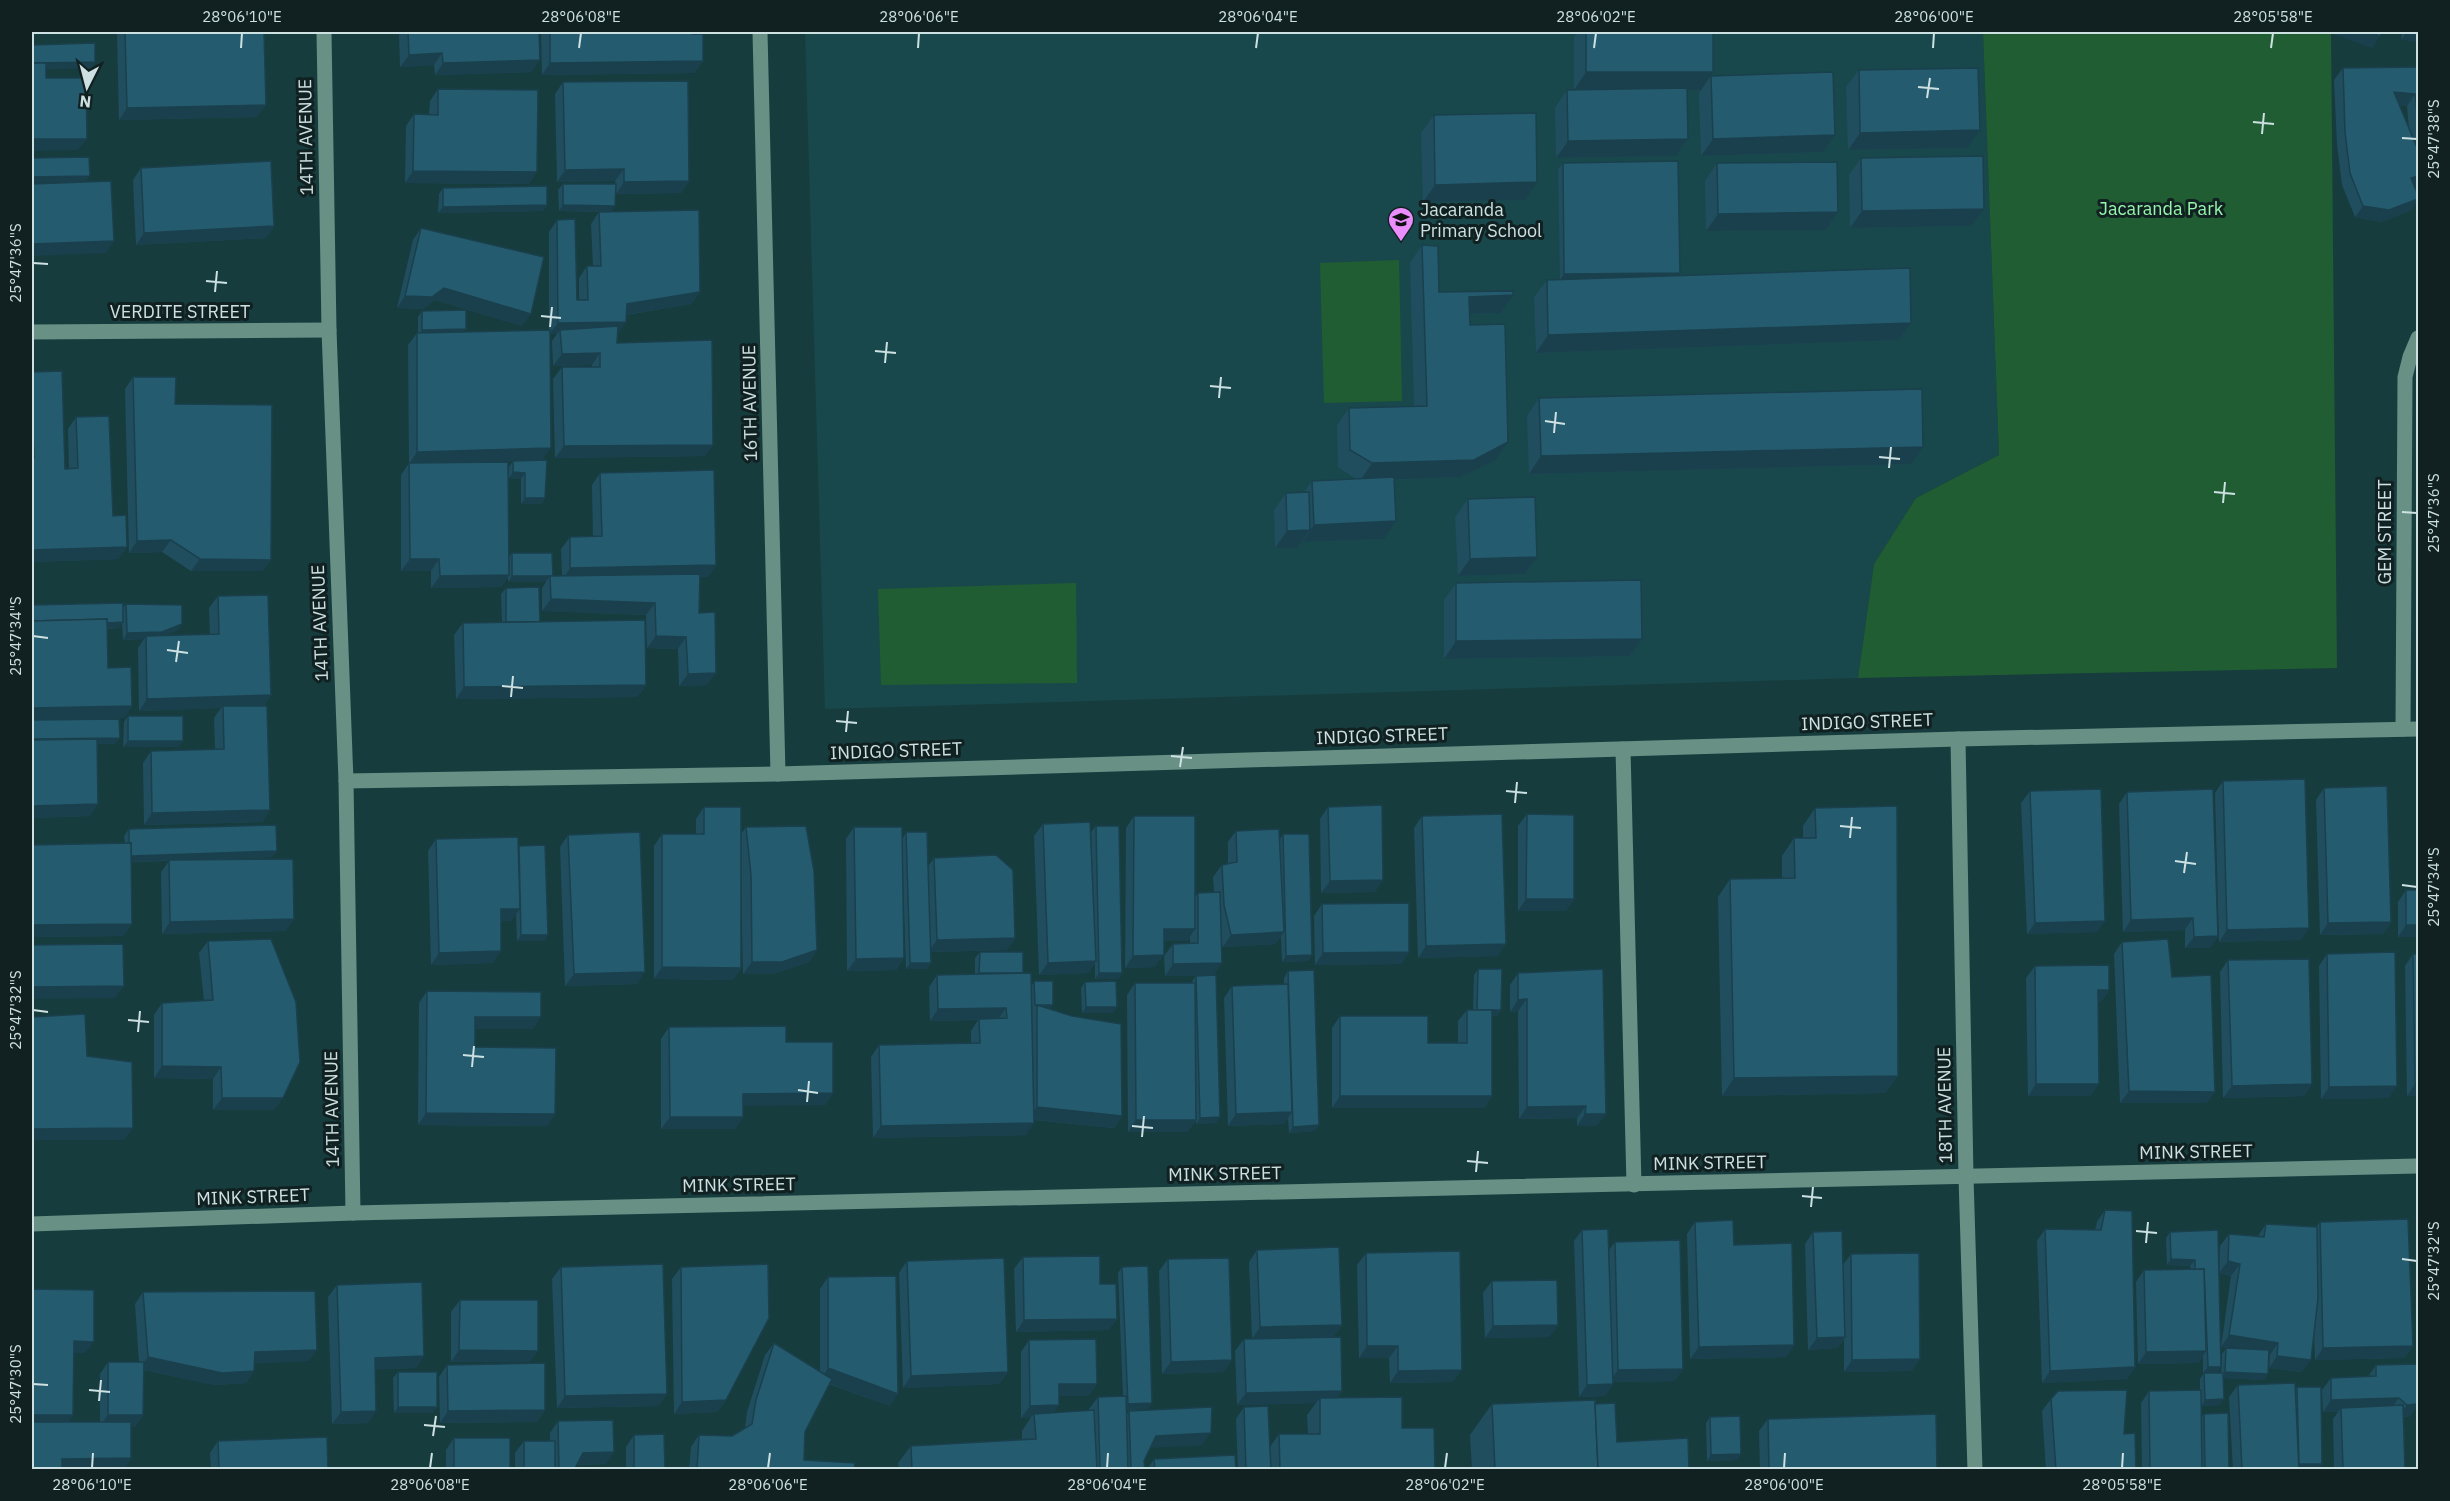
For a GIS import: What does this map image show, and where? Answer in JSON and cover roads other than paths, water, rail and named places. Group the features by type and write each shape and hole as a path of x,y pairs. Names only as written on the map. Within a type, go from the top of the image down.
{"street":[{"name":"14TH AVENUE","path":"324,32 329,330 346,781 353,1214"},
{"name":"16TH AVENUE","path":"760,32 778,774"},
{"name":"VERDITE STREET","path":"32,332 329,330"},
{"name":"GEM STREET","path":"2403,729 2405,377 2418,338"},
{"name":"INDIGO STREET","path":"346,781 778,774 1958,739 2418,729"},
{"name":"18TH AVENUE","path":"1958,739 1966,1177 1975,1470"},
{"path":"1623,749 1634,1185"},
{"name":"MINK STREET","path":"32,1224 353,1214 2418,1166"}],"place":[{"name":"Jacaranda Primary School","path":"1401,243"}],"park label":[{"name":"Jacaranda Park","path":"2161,209"}]}
